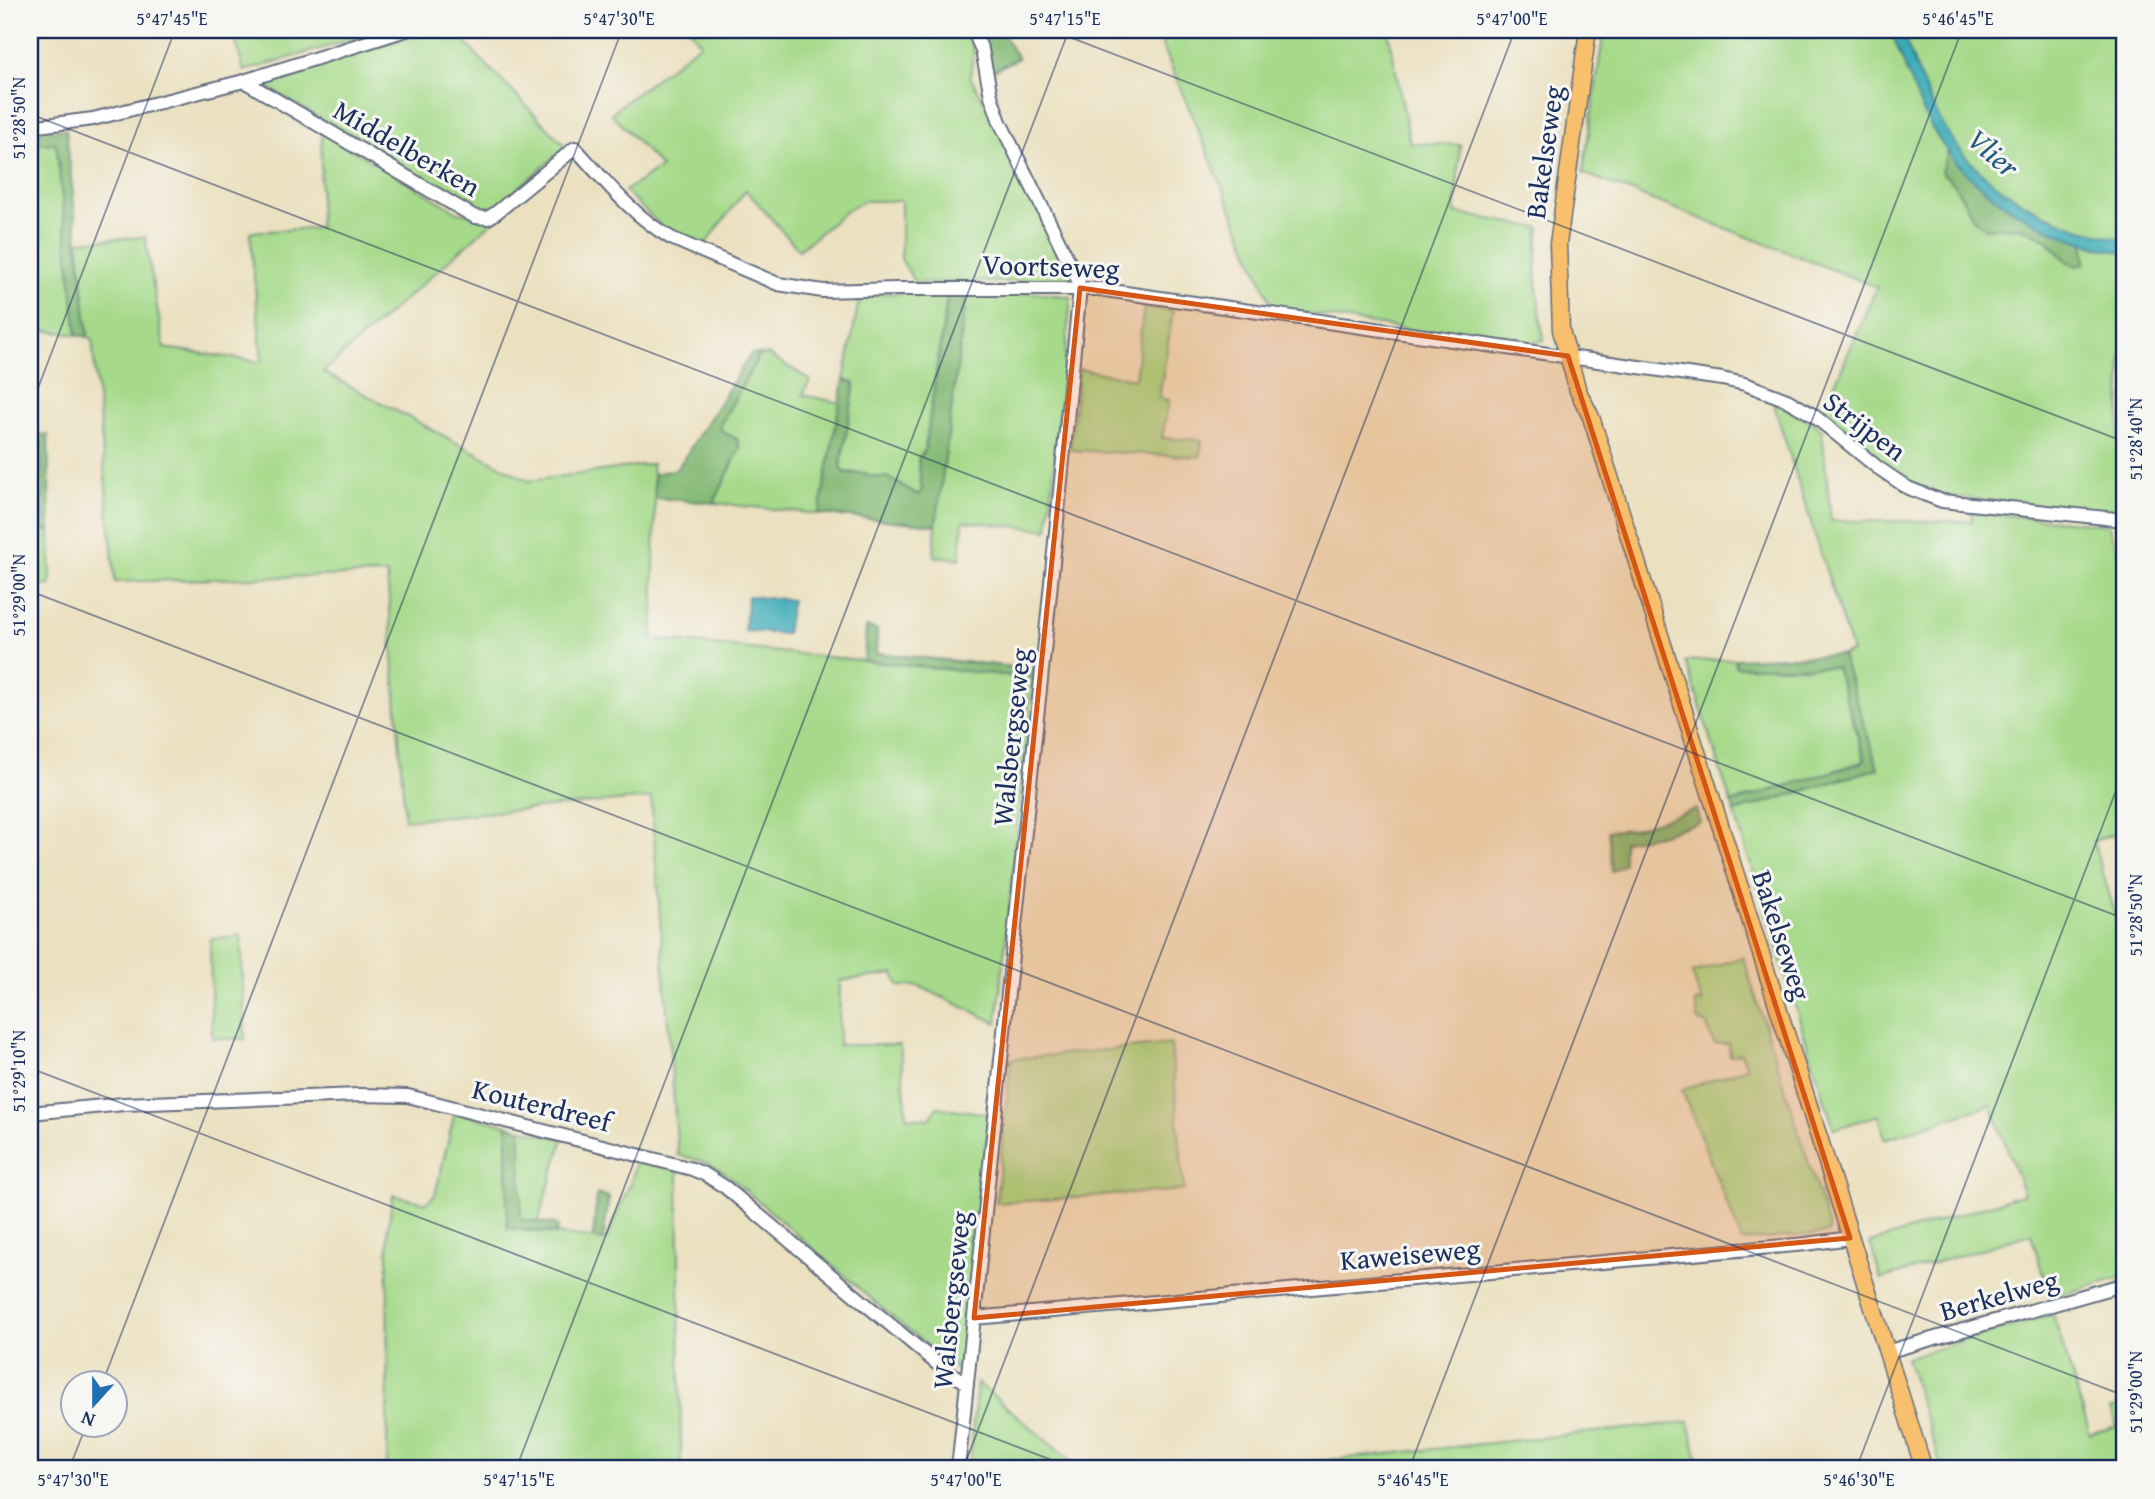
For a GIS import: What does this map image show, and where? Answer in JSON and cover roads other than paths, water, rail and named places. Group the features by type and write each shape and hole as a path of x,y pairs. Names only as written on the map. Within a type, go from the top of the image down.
{"main road":[{"name":"Bakelseweg","path":"1588,30 1558,244 1560,282 1573,357 1587,388 1591,416 1924,1469"}],"street":[{"path":"30,127 93,119 244,81 406,30"},
{"name":"Walsbergseweg","path":"958,1469 1080,288 1078,279 1000,122 990,96 982,50 974,30"},
{"name":"Middelberken","path":"244,81 475,216 488,218 497,212 575,148"},
{"name":"Voortseweg","path":"575,148 630,208 655,229 778,284 822,291 1098,289 1573,357"},
{"name":"Strijpen","path":"1573,357 1722,379 1745,384 1787,400 1813,415 1877,467 1908,488 1942,501 2125,520"},
{"name":"Kouterdreef","path":"30,1113 124,1104 359,1095 408,1096 692,1169 725,1187 942,1367 967,1383"},
{"name":"Kaweiseweg","path":"974,1318 1850,1238"},
{"name":"Berkelweg","path":"1886,1352 2125,1284"}],"water":[{"path":"1891,30 1901,30 1942,124 1966,157 1984,175 2027,205 2051,217 2076,227 2125,240 2125,253 2098,247 2045,227 2020,214 1974,180 1938,138 1912,85"},
{"path":"748,596 792,600 786,634 744,631"}],"water label":[{"name":"Vlier","path":"1993,153"}]}
